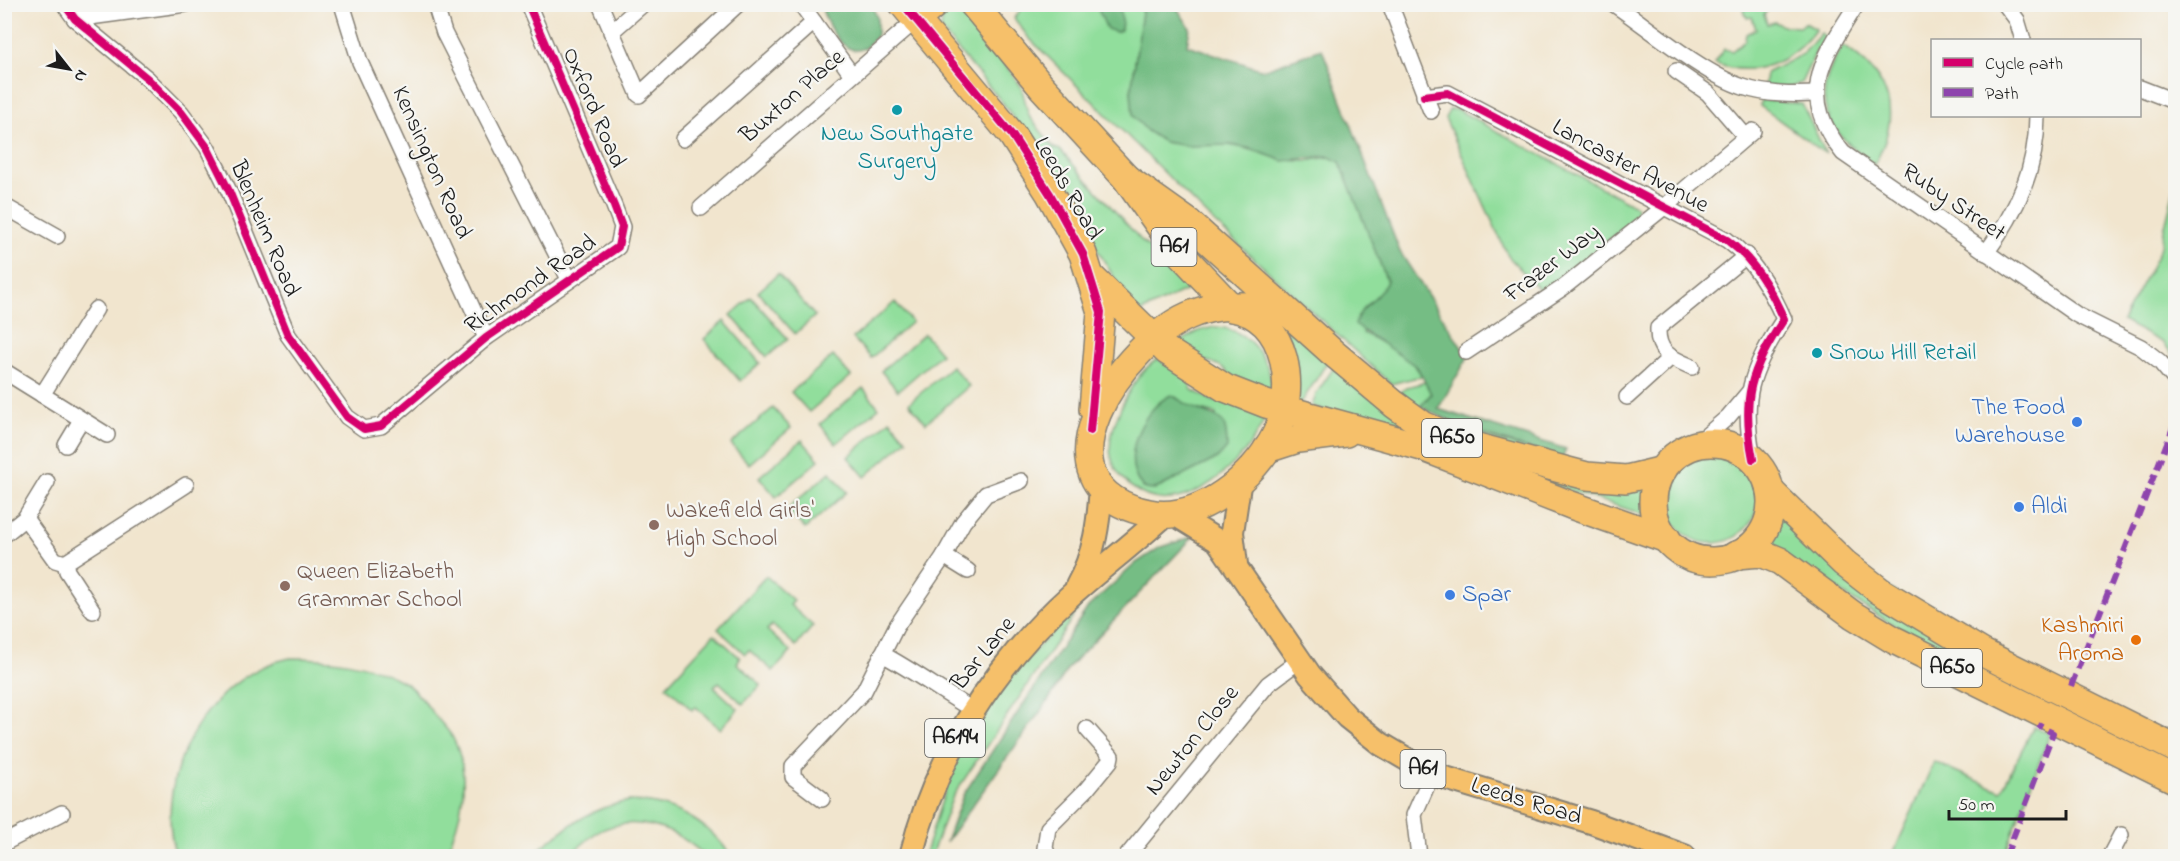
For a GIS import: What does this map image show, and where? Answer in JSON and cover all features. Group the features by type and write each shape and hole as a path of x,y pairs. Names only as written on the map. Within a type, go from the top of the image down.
{"highway":[{"name":"Leeds Road","path":"973,4 1041,86 1126,178 1170,242 1232,308"},
{"name":"Leeds Road","path":"918,10 1021,148 1073,234 1093,279 1099,302 1101,324 1090,431"},
{"name":"A650","path":"1126,178 1188,222 1280,306 1394,404 1423,425 1450,438 1526,462 1587,476 1626,479 1663,470"},
{"name":"A650","path":"1093,279 1152,338 1211,381 1253,400 1284,410 1430,450 1571,505 1667,539"},
{"path":"1232,308 1280,306"},
{"name":"A61","path":"1232,308 1259,320 1278,343 1286,377 1284,410 1277,433 1267,449 1240,479 1212,500 1171,515 1142,512 1108,495 1090,459 1090,431 1112,385 1128,363 1152,338 1196,312 1232,308"},
{"path":"1267,449 1306,437 1365,431"},
{"path":"1716,443 1733,446 1753,459 1761,468 1770,491 1771,504 1764,529 1747,549 1736,555 1704,560 1680,551 1667,539 1654,510 1655,487 1663,470 1674,458 1694,446 1716,443"},
{"name":"A650","path":"1770,491 1844,563 1880,591 1983,652 2175,749"},
{"name":"A650","path":"1736,555 1761,554 1780,561 1853,615 1894,640 2175,780"}],"main road":[{"name":"Leeds Road","path":"1238,571 1232,532 1240,479"},
{"name":"Bar Lane","path":"1072,595 1090,560 1096,539 1101,485"},
{"name":"Bar Lane","path":"911,856 920,822 943,763 974,710 1025,644 1072,595 1171,515"},
{"name":"Leeds Road","path":"1171,515 1213,536 1300,660 1347,717 1381,744 1432,774 1591,822 1684,856"}],"street":[{"name":"Blenheim Road","path":"64,4 75,18 148,79 181,112 207,147 230,191 288,335 347,417 363,429"},
{"path":"75,18 186,4"},
{"name":"Kensington Road","path":"342,4 360,62 486,338"},
{"path":"435,4 444,33 569,279"},
{"name":"Oxford Road","path":"528,4 622,227"},
{"path":"600,4 639,95 738,4"},
{"path":"611,32 644,4"},
{"path":"801,4 852,75"},
{"path":"1390,4 1431,111"},
{"name":"Ruby Street","path":"1857,4 1826,58 1818,79 1817,94 1823,125 1843,153 2086,320 2141,347 2160,362 2175,381"},
{"path":"2005,4 2016,20 2023,39"},
{"path":"1617,5 1709,69 1742,87 1783,95 1817,94"},
{"name":"Buxton Place","path":"701,208 852,75 918,10"},
{"path":"682,139 814,22"},
{"name":"Frazer Way","path":"1466,352 1564,287 1664,208 1749,134 1708,93 1676,71"},
{"path":"2141,89 2175,102"},
{"name":"Lancaster Avenue","path":"1424,96 1448,93 1727,240 1747,255 1774,297 1784,319 1766,350 1749,392"},
{"path":"1986,253 2001,233 2027,182 2034,157 2037,117"},
{"path":"4,206 57,236"},
{"name":"Richmond Road","path":"363,429 381,426 486,338 569,279 599,263 618,247 622,227"},
{"path":"1692,367 1670,358 1662,351 1657,340 1658,328 1747,255"},
{"path":"42,395 96,309"},
{"path":"1628,397 1670,358"},
{"path":"4,371 107,435"},
{"path":"1694,446 1728,417 1749,392"},
{"path":"1749,392 1747,425 1753,459"},
{"path":"66,445 81,420"},
{"path":"822,799 793,777 793,766 864,691 896,627 944,556 963,522 986,494 1021,481"},
{"path":"4,535 25,518 47,482"},
{"path":"25,518 55,560 65,563 186,485"},
{"path":"944,556 968,571"},
{"path":"65,563 67,571 93,611"},
{"path":"882,654 913,670 944,693 974,710"},
{"name":"Newton Close","path":"1127,856 1268,684 1300,660"},
{"path":"1047,853 1048,828 1086,790 1110,761 1111,756 1087,729"},
{"path":"1419,856 1414,815 1432,774"},
{"path":"4,843 62,813"},
{"path":"2110,856 2121,835"}],"green space":[{"path":"821,4 872,5 877,18 877,35 862,49 845,46 829,26"},
{"path":"1025,5 1096,5 1100,11 1122,21 1118,5 1143,5 1131,92 1164,142 1234,146 1293,161 1335,157 1342,163 1387,281 1363,333 1404,356 1422,376 1391,384 1215,223 1028,37 1014,18"},
{"path":"1096,5 1118,5 1122,20 1121,30 1116,32 1107,29"},
{"path":"1143,5 1175,5 1190,28 1187,45 1263,70 1322,49 1400,252 1468,357 1438,409 1566,449 1562,459 1470,430 1420,407 1431,394 1417,367 1355,325 1361,312 1380,293 1387,281 1340,162 1327,156 1283,161 1252,149 1231,145 1188,146 1164,142 1147,131 1133,116 1131,92"},
{"path":"1742,5 1767,5 1769,9 1764,14 1767,24 1775,22 1783,26 1800,27 1805,23 1816,29 1795,51 1771,65 1744,69 1729,68 1714,63 1724,49 1732,51 1745,40 1746,34 1756,29 1752,17 1747,18"},
{"path":"955,8 961,9 970,17 1021,86 1029,116 1054,148 1060,150 1140,239 1190,287 1187,290 1139,313 1122,291 1053,175 1003,103 941,30 943,14"},
{"path":"1821,33 1826,38 1817,50 1801,83 1789,88 1764,86 1766,73 1803,54"},
{"path":"1843,46 1872,70 1882,84 1887,98 1890,113 1888,129 1883,147 1874,165 1844,139 1827,113 1824,99 1826,83 1832,65"},
{"path":"1761,100 1802,104 1826,154 1760,106"},
{"path":"1450,109 1458,110 1637,207 1635,219 1550,290 1541,291 1508,256 1445,118"},
{"path":"2175,186 2176,357 2163,343 2122,321 2158,254"},
{"path":"778,274 815,316 795,334 758,292"},
{"path":"751,297 788,339 767,357 731,315"},
{"path":"895,302 912,322 871,358 853,338"},
{"path":"724,321 760,363 740,381 704,339"},
{"path":"1282,326 1293,327 1330,358 1301,403 1297,400 1295,353"},
{"path":"1214,327 1238,333 1256,348 1268,370 1272,395 1233,381 1223,368 1213,363 1196,361 1176,344 1199,331"},
{"path":"924,334 941,354 898,391 881,371"},
{"path":"833,356 851,376 809,412 791,392"},
{"path":"1158,359 1188,379 1192,390 1213,401 1225,400 1265,415 1249,445 1227,470 1200,489 1186,496 1171,499 1150,497 1131,486 1116,470 1110,449 1113,429 1123,403 1135,382","holes":["1175,397 1193,408 1216,414 1218,458 1154,490 1143,488 1133,460 1140,438"]},
{"path":"1337,363 1396,412 1652,484 1645,506 1645,515 1312,406 1316,394"},
{"path":"952,366 969,386 926,423 909,403"},
{"path":"1426,382 1431,394 1420,407 1400,393 1407,387"},
{"path":"863,388 879,408 836,444 820,424"},
{"path":"1171,395 1189,406 1220,419 1227,436 1227,448 1218,458 1158,488 1149,490 1138,481 1134,470 1132,458 1134,445 1144,421 1152,410"},
{"path":"773,408 791,428 749,464 731,444"},
{"path":"890,420 907,440 865,477 848,457"},
{"path":"802,440 819,460 776,497 759,477"},
{"path":"1712,451 1730,454 1745,464 1755,479 1758,497 1755,515 1745,530 1730,540 1712,543 1694,540 1679,530 1669,515 1666,497 1669,479 1679,464 1694,454"},
{"path":"830,472 847,492 805,529 787,509"},
{"path":"1779,513 2026,681 2021,689 1887,621 1762,543"},
{"path":"1194,536 1068,668 1048,701 946,842 963,795 1088,607 1136,563 1159,548"},
{"path":"766,576 794,601 790,605 813,626 796,646 772,625 767,630 791,652 773,671 749,650 745,654 718,629"},
{"path":"1087,596 953,796 931,856 924,856 960,745 1008,679"},
{"path":"714,634 740,658 737,663 761,685 743,704 719,682 714,687 738,709 720,729 696,707 692,710 666,686"},
{"path":"290,658 349,663 392,676 413,689 449,731 459,752 463,782 460,813 444,856 176,856 170,825 172,794 180,762 193,733 212,707 234,684 261,668"},
{"path":"2034,726 2050,734 2004,856 1892,856 1934,762 2001,791"},
{"path":"629,801 659,805 700,823 731,856 705,856 694,846 668,831 654,826 625,824 596,833 567,855 531,856 576,821 614,804"}],"marked path":[{"path":"2071,686 2176,420"},
{"path":"2006,856 2053,733 2038,725"}],"cycle path":[{"path":"64,4 75,19 148,79 181,112 207,147 229,191 288,335 347,417 364,429 381,426 486,338 618,247 622,227 528,4"},
{"path":"903,4 1012,135 1050,194 1083,254 1101,312 1090,431"},
{"path":"1424,96 1448,93 1727,240 1745,256 1767,286 1784,319 1763,354 1751,386 1748,419 1753,459"}],"place":[{"name":"New Southgate Surgery","path":"897,110"},
{"name":"Snow Hill Retail","path":"1817,353"},
{"name":"The Food Warehouse","path":"2077,422"},
{"name":"Aldi","path":"2019,507"},
{"name":"Wakefield Girls' High School","path":"654,525"},
{"name":"Queen Elizabeth Grammar School","path":"285,586"},
{"name":"Spar","path":"1450,595"},
{"name":"Kashmiri Aroma","path":"2136,640"}]}
